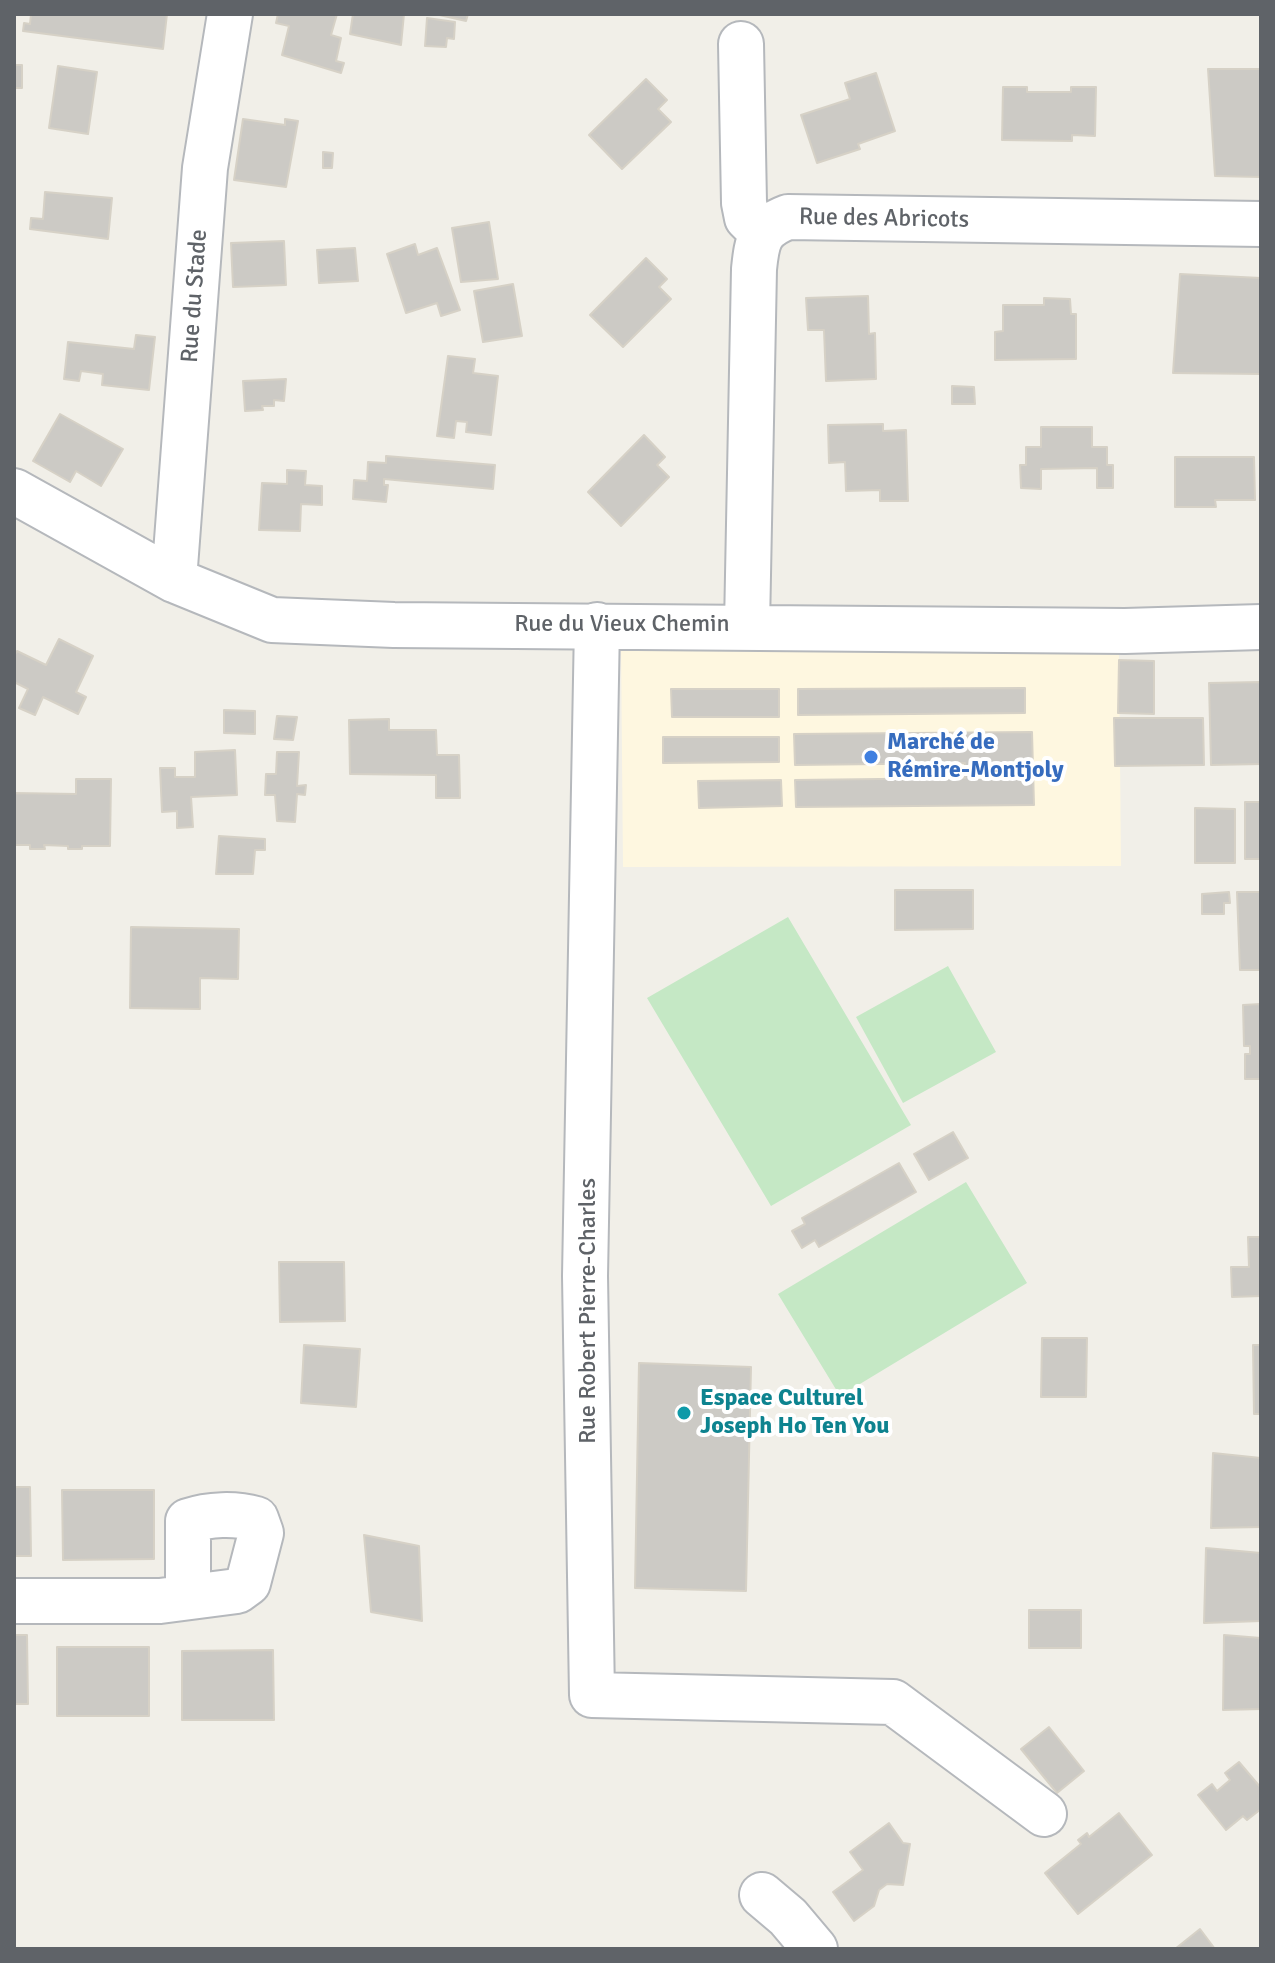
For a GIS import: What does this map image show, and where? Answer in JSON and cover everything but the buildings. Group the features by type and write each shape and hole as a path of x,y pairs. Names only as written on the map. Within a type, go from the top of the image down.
{"street":[{"name":"Rue du Stade","path":"174,580 205,168 230,14"},
{"path":"741,44 744,203 747,218 762,233 756,246 754,269 747,626"},
{"name":"Rue des Abricots","path":"762,233 771,223 788,217 1261,224"},
{"name":"Rue du Vieux Chemin","path":"14,491 174,580 272,620 394,625 1125,631 1261,627"},
{"name":"Rue Robert Pierre-Charles","path":"597,625 585,1276 592,1695 893,1702 1044,1814"},
{"path":"14,1601 174,1599"},
{"path":"762,1895 788,1917 815,1949"}],"shaded area":[{"name":"Marché de Rémire-Montjoly","path":"621,646 1119,646 1121,866 623,867"}],"green space":[{"path":"788,917 911,1125 771,1206 647,998"},
{"path":"948,966 996,1052 903,1103 856,1017"},
{"path":"966,1182 1027,1283 840,1396 778,1294"}],"place":[{"name":"Marché de Rémire-Montjoly","path":"871,757"},
{"name":"Espace Culturel Joseph Ho Ten You","path":"684,1413"}]}
